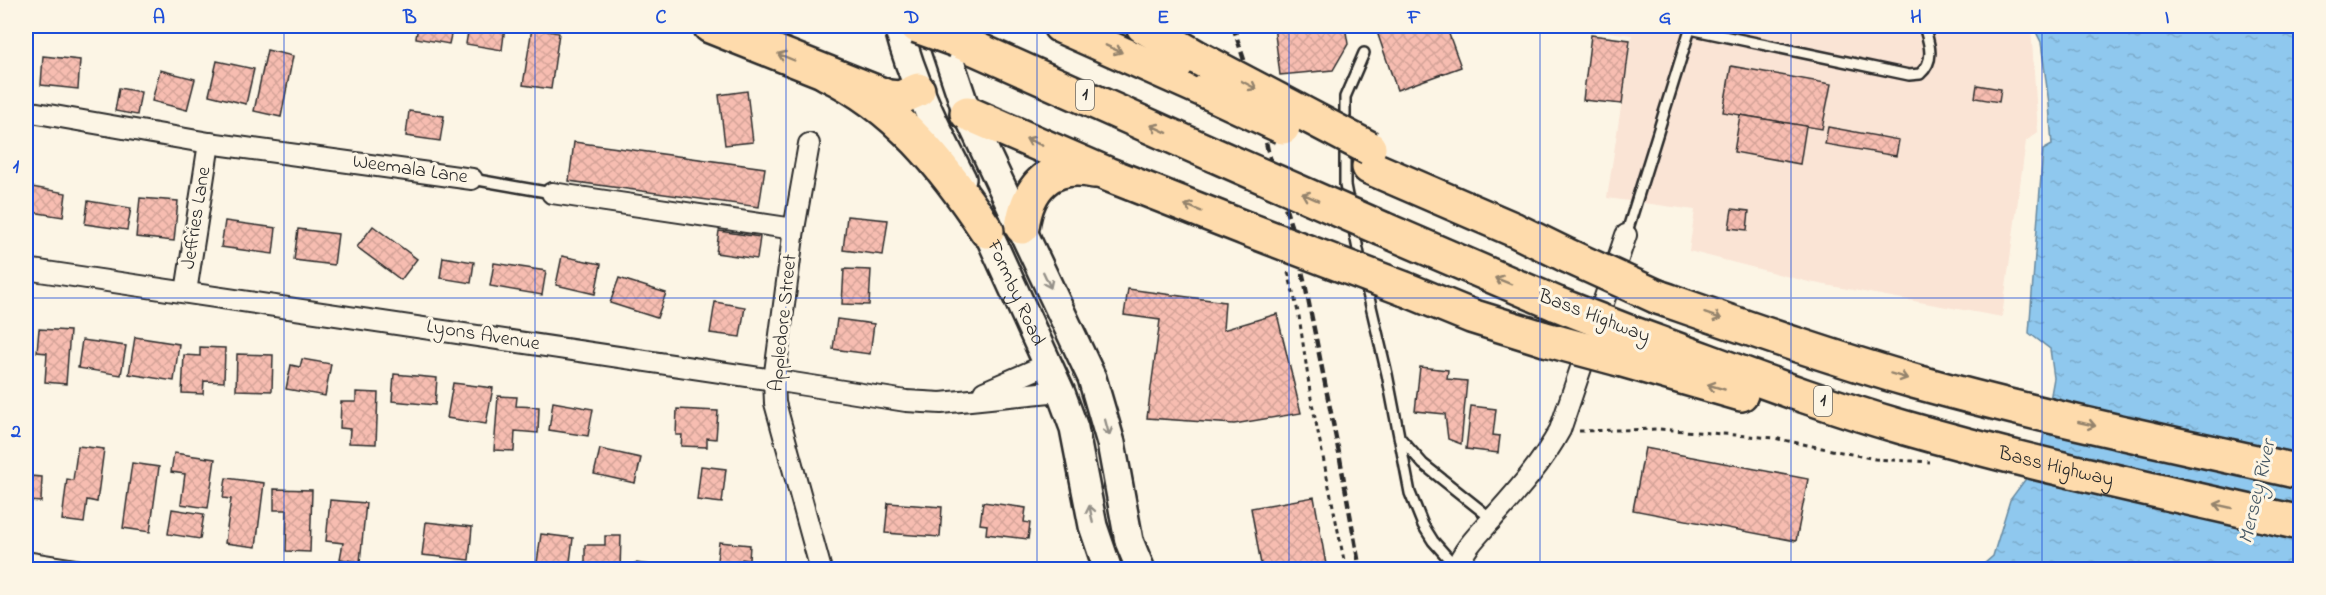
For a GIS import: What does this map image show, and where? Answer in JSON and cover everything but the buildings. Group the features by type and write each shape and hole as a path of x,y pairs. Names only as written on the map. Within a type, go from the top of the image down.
{"highway":[{"path":"710,26 888,97 900,98 918,90"},
{"name":"Bass Highway","path":"917,26 943,30 1212,154 1557,304 1625,346 1911,441 2017,459 2301,523"},
{"name":"1","path":"1060,26 1206,91 1369,158 1566,255 1658,297 1775,338 1916,382 2030,411 2301,472"},
{"path":"1143,26 1369,158"},
{"path":"826,73 861,92 915,136 946,173 987,231"},
{"path":"967,113 1107,174 1472,316 1545,339 1625,346"},
{"path":"1022,227 1029,198 1048,176 1060,170 1081,168 1107,174"}],"main road":[{"name":"Formby Road","path":"897,26 918,90 987,231 1060,391 1074,428 1093,526 1108,570"},
{"name":"Formby Road","path":"943,30 967,113 1081,352 1095,388 1111,443 1129,541 1141,570"},
{"path":"943,30 933,65 918,90 967,113"},
{"path":"1048,364 1081,352"},
{"path":"1060,391 1095,388"}],"street":[{"name":"Weemala Lane","path":"26,111 209,143 472,178"},
{"name":"Jeffries Lane","path":"186,292 209,143"},
{"name":"Appledore Street","path":"809,144 794,229 774,380 775,403 821,570"},
{"name":"Weemala Lane","path":"552,193 794,229"},
{"path":"1455,568 1469,544 1536,469 1560,430 1626,235"},
{"name":"Lyons Avenue","path":"26,269 906,401 941,403 1060,391"},
{"name":"Lyons Avenue","path":"941,403 978,395 1048,364"},
{"path":"26,562 76,570"}],"lane":[{"path":"1626,235 1690,27 1910,75 1920,74 1931,55 1924,26"},
{"path":"1364,54 1345,97 1345,186 1415,509 1433,541 1455,568"},
{"name":"Weemala Lane","path":"472,178 552,193"},
{"path":"1397,432 1404,445 1422,464 1492,519"}],"path":[{"path":"1286,262 1299,316 1311,398 1346,570"},
{"path":"1560,430 1659,429 1774,438 1875,459 1931,463"}],"shaded area":[{"path":"1562,26 2031,26 2038,132 2026,141 2002,317 1809,282 1689,251 1695,210 1607,198 1632,35"}],"water":[{"name":"Mersey River","path":"2036,26 2300,26 2300,569 1977,570 1993,556 2010,500 2039,461 2054,378 2050,349 2029,333 2043,150 2052,145 2041,42"}],"railway":[{"path":"1233,26 1257,100 1268,151 1291,226 1305,284 1360,570"}]}
